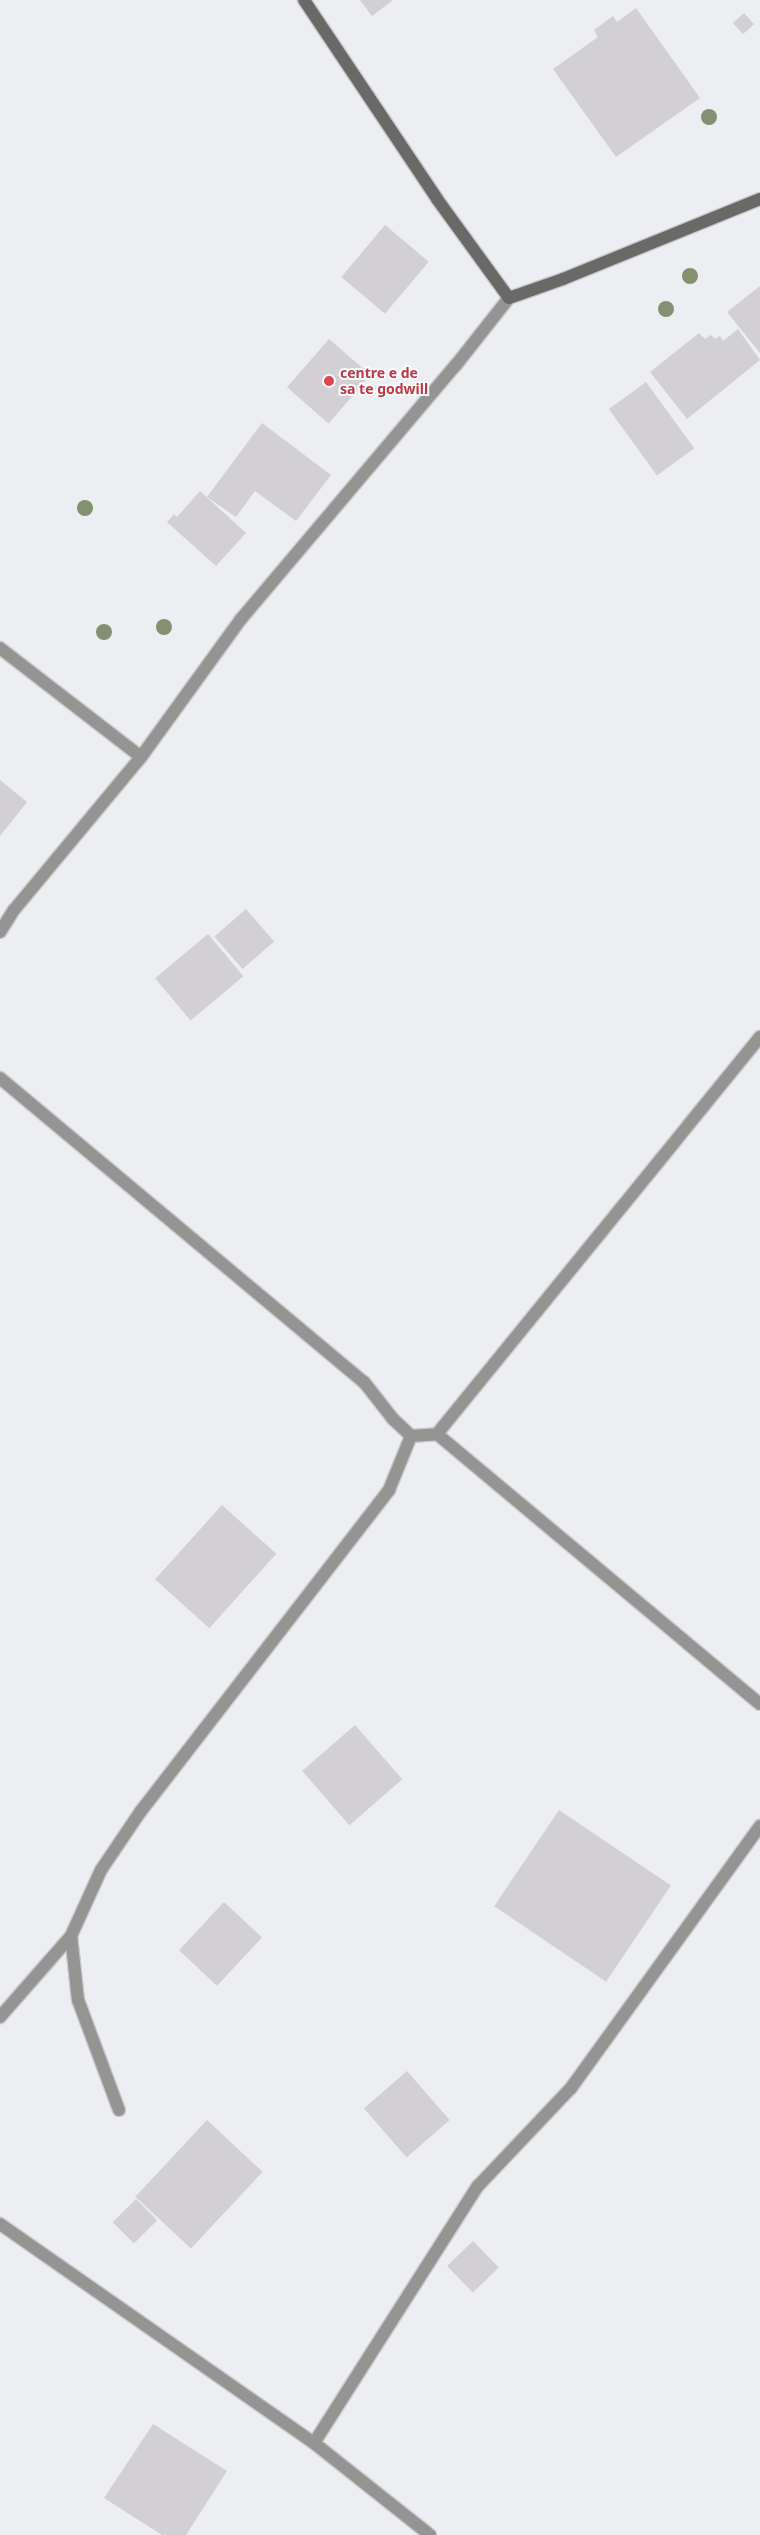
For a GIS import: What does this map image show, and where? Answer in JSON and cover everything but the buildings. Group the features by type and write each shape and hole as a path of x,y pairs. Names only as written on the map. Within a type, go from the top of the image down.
{"street":[{"path":"304,0 437,199 509,298"},
{"path":"0,932 14,910 141,757 241,619 456,366 509,298 563,279 760,198"},
{"path":"0,648 141,757"},
{"path":"436,1434 760,1037"},
{"path":"0,1078 364,1382 393,1419 411,1436 436,1434 760,1704"},
{"path":"0,2017 71,1936 101,1870 141,1811 389,1490 411,1436"},
{"path":"314,2443 478,2186 571,2088 760,1826"},
{"path":"71,1936 78,2000 119,2110"},
{"path":"0,2224 314,2443 430,2535"}],"place":[{"name":"centre e de sa te godwill","path":"329,381"}]}
